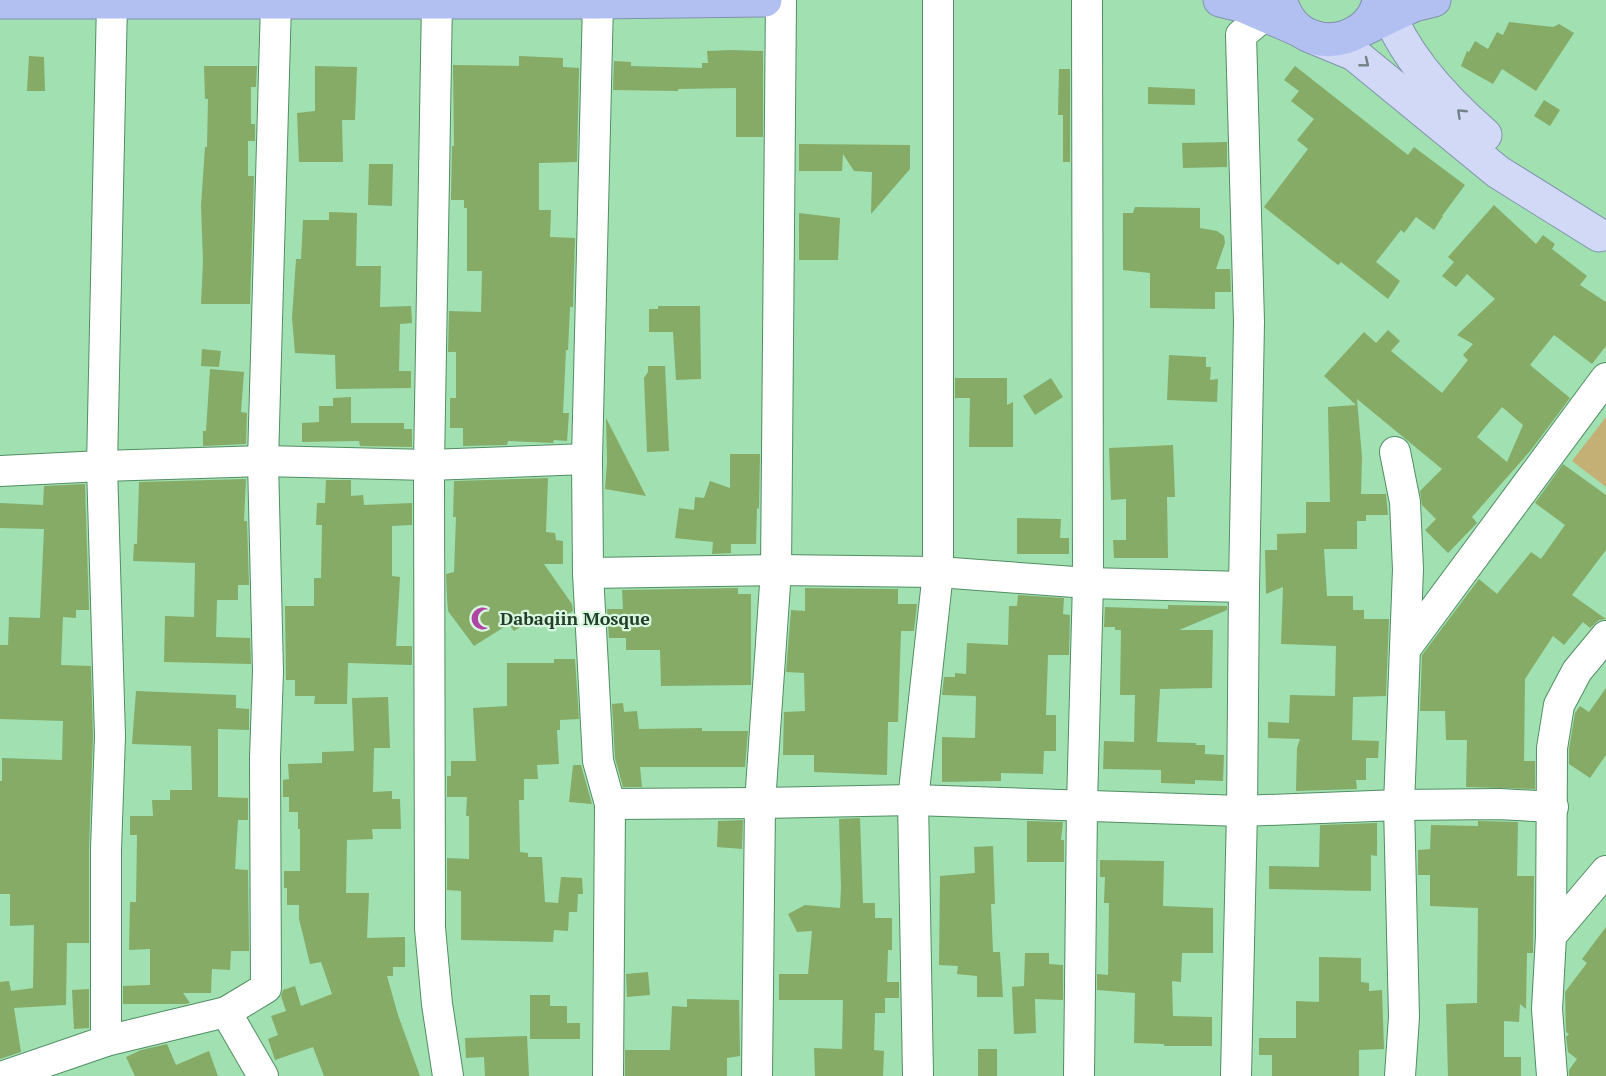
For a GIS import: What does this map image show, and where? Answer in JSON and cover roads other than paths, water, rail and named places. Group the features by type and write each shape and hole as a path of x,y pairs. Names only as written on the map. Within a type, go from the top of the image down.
{"highway":[{"path":"0,2 765,0"},
{"path":"1220,0 1244,6 1272,8 1285,15 1305,33 1330,40 1346,38 1360,31 1384,5 1414,5 1434,0"}],"main road":[{"path":"1384,5 1409,49 1430,79 1457,110 1603,238"},
{"path":"1305,33 1354,54 1498,172 1603,238"}],"street":[{"path":"757,1076 760,804 776,570 781,0"},
{"path":"918,1076 913,800 938,572 938,0"},
{"path":"1079,1076 1082,805 1088,583 1087,0"},
{"path":"437,1 429,465 430,928 437,1004 448,1076"},
{"path":"106,1041 106,850 110,736 102,466 112,2"},
{"path":"598,2 587,459 588,573 598,761 610,804 608,1076"},
{"path":"4,1076 106,1041 226,1012 266,988 265,758 268,670 264,461 276,3"},
{"path":"1236,1076 1249,322 1241,35 1272,8"},
{"path":"1406,648 1606,378"},
{"path":"1395,452 1405,502 1408,569 1399,806 1404,1017 1400,1076"},
{"path":"0,471 264,461 429,465 587,459"},
{"path":"588,573 776,570 938,572 1088,583 1244,587"},
{"path":"1552,1076 1547,1009 1551,936 1552,748 1558,705 1577,671 1606,636"},
{"path":"610,804 760,804 913,800 1242,812 1499,804 1553,807"},
{"path":"1551,936 1606,871"},
{"path":"226,1012 263,1076"}],"place":[{"name":"Dabaqiin Mosque","path":"482,619"}]}
